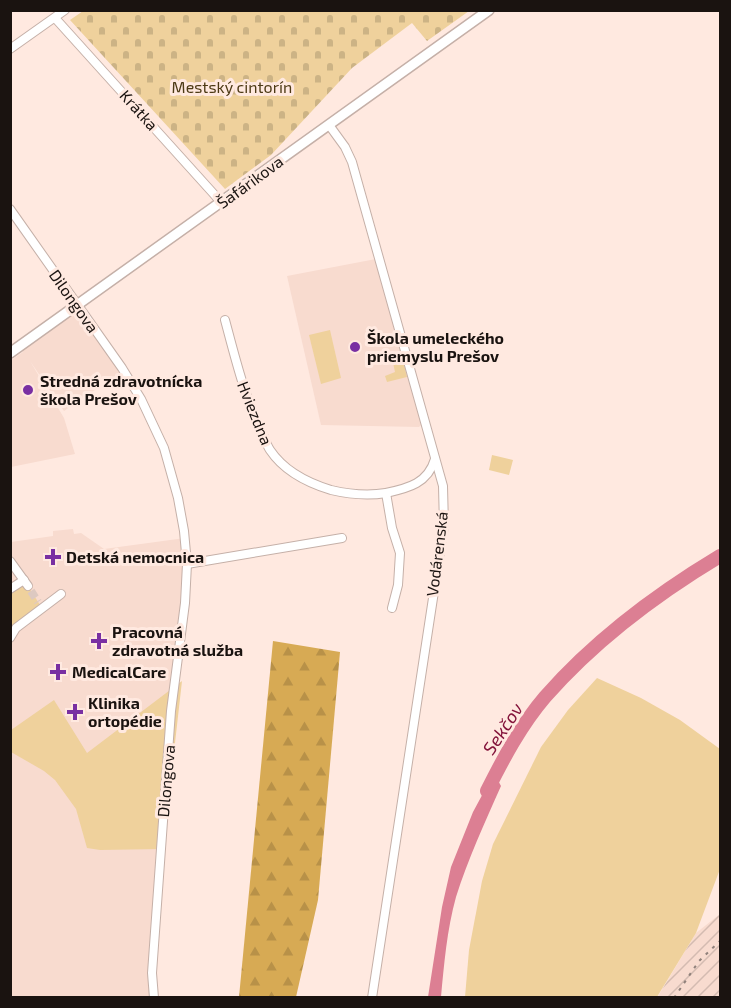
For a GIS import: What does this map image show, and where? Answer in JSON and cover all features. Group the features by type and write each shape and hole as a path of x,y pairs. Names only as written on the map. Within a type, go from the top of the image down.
{"street":[{"path":"10,49 65,10"},
{"name":"Šafárikova","path":"10,353 489,10"},
{"name":"Krátka","path":"55,18 221,202"},
{"name":"Vodárenská","path":"328,125 345,147 352,162 443,486 444,526 372,998"},
{"name":"Dilongova","path":"10,209 132,384 158,432 176,487 184,531 185,603 171,711 152,973 154,998"},
{"name":"Hviezdna","path":"225,320 242,382 256,421 270,450 283,465 297,475 324,488 342,493 386,493 420,482 432,468 435,457"},
{"path":"386,493 392,528 400,553 398,585 392,608"},
{"path":"186,564 342,538"},
{"path":"10,561 26,583 10,589"},
{"path":"10,638 16,628 41,605 62,594"}],"shaded area":[{"name":"Škola umeleckého priemyslu Prešov","path":"381,258 428,418 419,427 321,425 287,276"},
{"path":"78,311 120,373 64,411 30,361 64,418 75,454 11,467 10,361 23,352 22,349"},
{"path":"73,529 74,534 81,533 104,549 185,538 187,564 171,711 154,997 11,998 11,542 53,536 53,531"},
{"path":"494,773 501,786 471,855 456,897 448,934 441,997 428,997 442,907 451,867 473,812"},
{"path":"720,914 720,997 657,998 696,933"}],"green space":[{"name":"Mestský cintorín","path":"83,11 469,11 427,41 412,23 352,68 271,155 225,189 70,20"},
{"path":"330,330 341,378 321,384 309,335"},
{"path":"402,356 407,377 387,382 385,376 395,372 392,358"},
{"path":"492,455 513,460 509,475 489,470"},
{"path":"24,580 42,608 11,636 11,589"},
{"path":"273,641 340,652 318,900 296,997 239,997"},
{"path":"597,678 641,698 680,720 720,749 720,869 696,933 657,997 465,997 469,950 482,881 493,844 541,747 568,710"},
{"path":"182,681 163,849 100,850 87,848 76,809 55,780 11,752 11,730 54,700 87,753"}],"waterway":[{"name":"Sekčov","path":"487,791 528,719 564,676 584,656 649,603 720,556"}],"tunnel":[{"path":"31,591 38,602"}],"railway":[{"path":"674,998 699,961 720,941"}],"place":[{"name":"Škola umeleckého priemyslu Prešov","path":"355,347"},
{"name":"Stredná zdravotnícka škola Prešov","path":"28,390"},
{"name":"Detská nemocnica","path":"53,557"},
{"name":"Pracovná zdravotná služba","path":"99,641"},
{"name":"MedicalCare","path":"58,672"},
{"name":"Klinika ortopédie","path":"75,712"}]}
